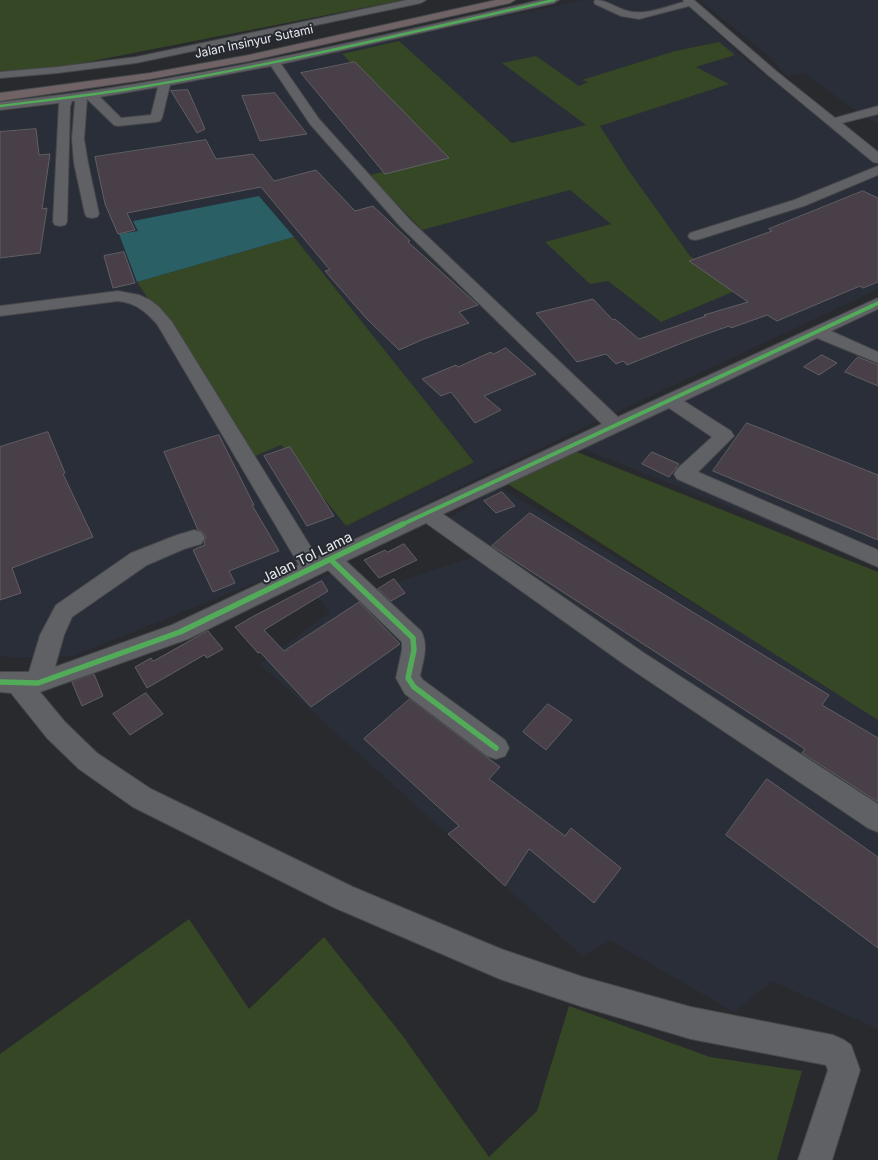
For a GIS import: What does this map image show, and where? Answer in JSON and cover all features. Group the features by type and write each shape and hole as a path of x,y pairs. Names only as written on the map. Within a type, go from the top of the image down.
{"highway":[{"name":"Jalan Insinyur Sutami","path":"0,89 58,82 147,66 472,0"},
{"name":"Jalan Insinyur Sutami","path":"0,97 150,76 234,60 510,0"}],"street":[{"path":"0,75 57,70 136,60 420,0"},
{"path":"0,106 66,99 165,83 274,62 554,0"},
{"path":"599,2 625,14 639,16 689,2 772,73 878,159"},
{"path":"274,62 314,121 405,223 616,425"},
{"path":"86,96 118,122 156,118 165,83"},
{"path":"86,96 78,139 81,163 92,214"},
{"path":"60,222 64,107 66,99"},
{"path":"832,122 878,110"},
{"path":"695,236 799,203 878,170"},
{"path":"0,311 118,296 132,297 148,305 164,322 322,564 413,638 414,650 408,678 414,687 496,748"},
{"name":"Jalan Tol Lama","path":"19,683 180,632 427,513 878,303"},
{"path":"818,332 878,358"},
{"path":"670,400 724,436 684,474 878,559"},
{"path":"427,513 636,660 878,819"},
{"path":"194,538 177,543 139,559 64,611 52,635 19,683 56,730 88,761 136,794 343,897 500,964 583,992 691,1023 832,1051 839,1055 842,1060 844,1070 816,1160"}],"shaded area":[{"path":"584,0 680,0 750,63 878,166 878,289 282,572 73,656 13,658 0,655 0,111 46,107 206,79","holes":["399,41 512,143 587,125 503,63 536,56 579,86 588,82 583,80 675,51 719,42 734,55 696,67 729,84 600,126 629,171 690,256 742,287 661,322 607,281 546,242 611,224 570,190 422,230 369,175 448,157 343,54","260,196 294,237 474,462 346,526 281,445 253,457 137,282 119,234 138,231 133,221"]},
{"path":"699,0 878,0 878,124 862,115 804,73 788,76 764,52"},
{"path":"878,303 878,566 576,446"},
{"path":"499,487 878,714 878,1029 772,981 734,1012 610,940 582,956 260,664 330,612 306,585 350,564 375,589 474,557 435,527"}],"green space":[{"path":"0,0 403,0 62,67 0,72"},
{"path":"399,41 512,143 586,125 502,63 536,56 579,86 588,82 582,80 675,51 719,42 735,55 696,67 729,84 600,126 629,171 690,256 742,288 661,322 608,281 590,284 545,242 611,224 570,190 422,230 369,175 448,157 342,54"},
{"path":"294,237 474,462 346,526 281,445 253,457 137,282"},
{"path":"572,450 878,572 878,720 508,484"},
{"path":"189,919 249,1009 324,937 402,1035 489,1157 537,1111 569,1006 710,1057 802,1071 777,1160 0,1160 0,1054"}],"water":[{"path":"259,196 294,237 137,282 119,234 138,231 133,221"}],"building":[{"path":"355,62 449,158 385,174 301,73"},
{"path":"188,90 205,129 197,133 171,91"},
{"path":"275,93 307,134 260,141 242,96"},
{"path":"36,129 39,155 50,154 42,209 47,208 40,253 0,258 0,132"},
{"path":"206,140 216,159 253,154 274,181 316,170 355,211 373,206 410,241 408,242 478,305 459,312 469,323 424,339 399,350 366,318 325,271 330,270 261,187 127,213 135,230 118,234 105,204 95,157"},
{"path":"863,191 878,198 878,282 863,288 860,286 777,321 767,315 731,328 729,326 627,365 623,361 616,364 606,354 577,362 536,313 593,299 613,320 615,319 639,339 706,316 704,315 748,302 689,261 772,231 769,229"},
{"path":"124,252 135,283 113,288 104,256"},
{"path":"506,348 536,374 484,396 501,410 475,423 451,392 441,396 422,379 456,365 458,367 491,352 493,354"},
{"path":"822,355 837,363 819,375 804,367"},
{"path":"858,357 878,365 878,386 845,372"},
{"path":"747,423 878,475 878,540 713,471"},
{"path":"48,432 65,473 63,474 93,537 12,568 21,593 0,600 0,447"},
{"path":"219,435 254,505 252,505 279,551 229,571 235,583 213,592 193,550 205,545 204,543 206,537 202,531 198,530 164,452"},
{"path":"290,447 334,516 307,526 264,456"},
{"path":"652,452 679,464 669,477 642,464"},
{"path":"502,492 515,506 496,513 484,501"},
{"path":"530,513 829,695 822,705 878,738 878,802 802,753 805,749 492,546"},
{"path":"404,544 417,560 379,578 364,560 385,550 387,552"},
{"path":"394,579 405,593 391,601 378,589"},
{"path":"322,581 328,591 264,630 284,651 359,602 400,644 311,707 260,652 258,653 235,627"},
{"path":"208,631 223,649 207,658 204,655 147,688 135,667 151,658 153,661"},
{"path":"94,674 103,696 82,706 72,682"},
{"path":"146,693 163,714 130,735 113,714"},
{"path":"410,699 500,767 489,779 565,836 571,828 621,868 594,903 529,849 505,886 448,834 459,826 364,739"},
{"path":"548,704 572,720 546,750 523,732"},
{"path":"767,779 878,857 878,948 726,835"}],"cycle path":[{"path":"0,106 70,98 209,75 347,47 554,0"},
{"path":"0,682 38,683 180,632 427,513 878,303"},
{"path":"331,560 413,638 414,650 408,678 414,687 496,748"}]}
